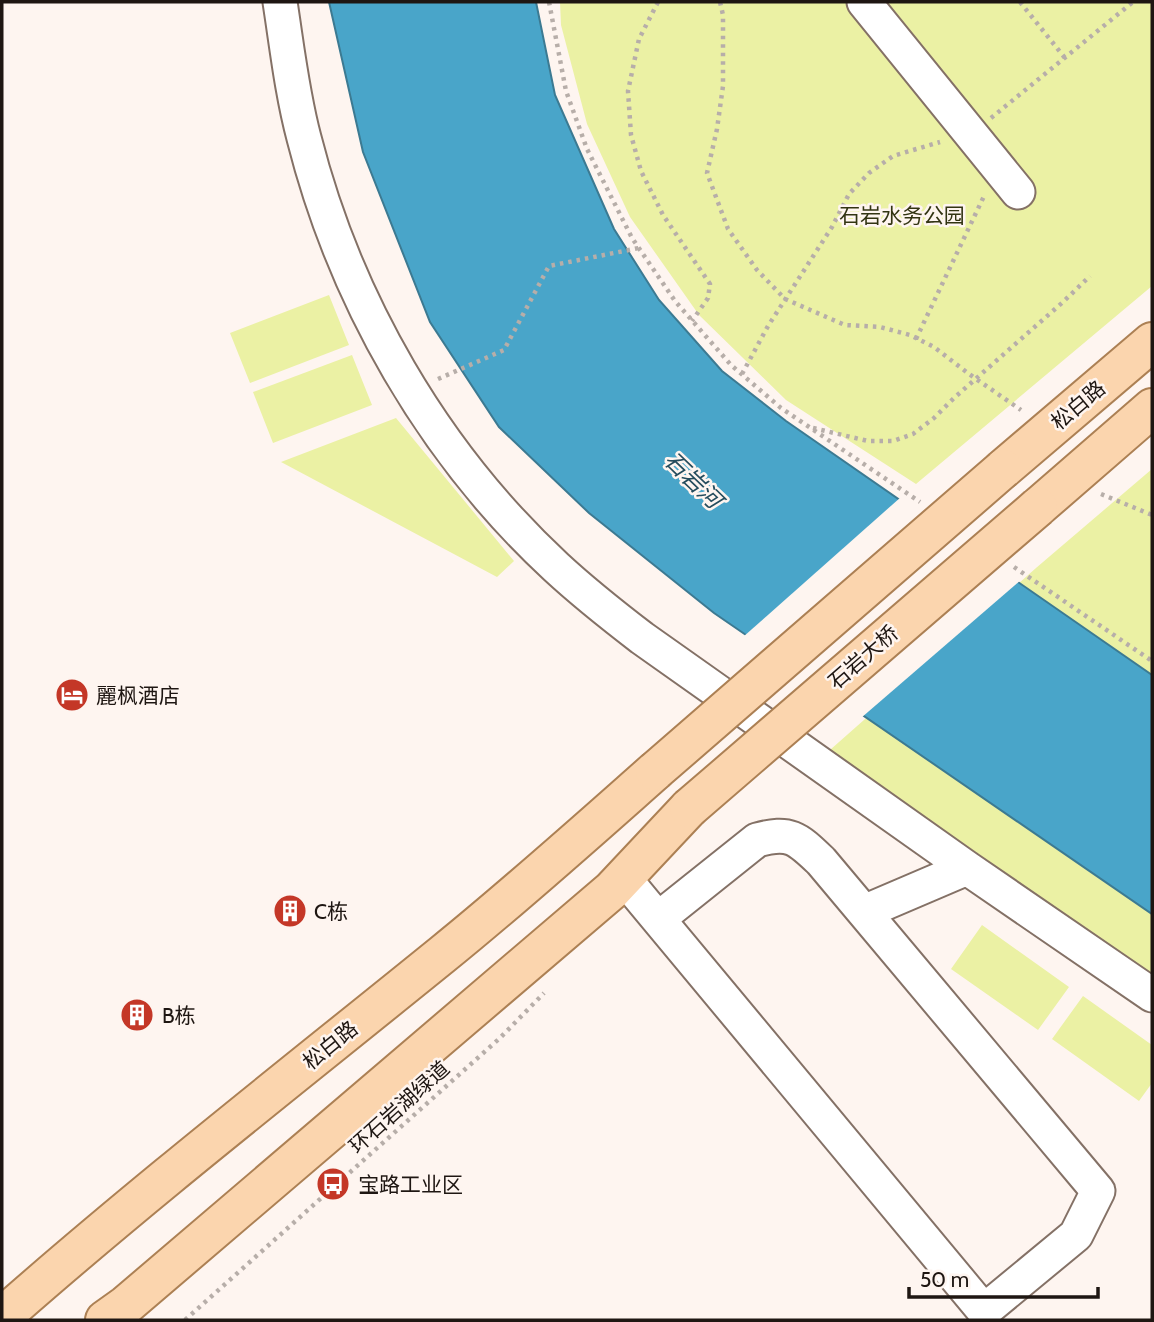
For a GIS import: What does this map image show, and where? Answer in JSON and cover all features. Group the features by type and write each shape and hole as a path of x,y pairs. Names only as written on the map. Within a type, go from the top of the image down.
{"main road":[{"name":"松白路","path":"2,1317 243,1115 445,953 1152,342"},
{"name":"石岩大桥","path":"624,878 689,808 1152,408"},
{"path":"115,1315 624,878"},
{"path":"2,1284 44,1272 68,1259"}],"lane":[{"path":"280,2 292,82 304,137 337,244 385,345 412,391 443,438 507,517 554,566 642,638 1152,995"},
{"path":"864,2 1018,191"},
{"path":"624,878 984,1311 1076,1235 1098,1192 821,861 802,842 790,837 774,836 757,840 659,919"},
{"path":"864,912 967,868"}],"path":[{"path":"550,2 566,91 587,149 639,248 675,301 731,365 781,408 924,505"},
{"path":"658,2 639,39 628,91 631,135 641,171 663,215 710,284 708,298 692,321"},
{"path":"720,2 723,15 723,86 707,173 728,229 757,270 785,299 845,325 880,327 934,347 1021,410"},
{"path":"1020,2 1065,58"},
{"path":"742,374 768,326 832,227 849,194 869,173 893,156 972,134 1133,2"},
{"path":"916,339 998,166"},
{"path":"412,391 503,351 549,266 639,248"},
{"path":"809,427 868,441 893,441 913,434 1090,276"},
{"path":"1101,494 1152,515"},
{"path":"1014,567 1152,661"},
{"name":"环石岩湖绿道","path":"185,1320 500,1038 545,992"}],"green space":[{"name":"石岩水务公园","path":"560,2 1152,2 1152,286 916,484 786,400 699,315 630,217 587,124 561,25"},
{"path":"329,295 349,345 250,383 230,333"},
{"path":"352,355 372,405 273,443 253,392"},
{"path":"396,418 514,561 497,577 281,462"},
{"path":"1152,469 1152,980 822,757"},
{"path":"982,925 1069,987 1038,1030 951,969"},
{"path":"1083,996 1152,1045 1152,1083 1139,1101 1052,1039"}],"water":[{"name":"石岩河","path":"329,2 536,2 555,95 614,229 659,300 722,371 786,421 1152,675 1152,914 714,613 589,513 499,427 430,322 363,152"}],"pier":[{"path":"901,497 1021,580 861,718 743,637"}],"place":[{"name":"麗枫酒店","path":"72,695"},
{"name":"C栋","path":"290,911"},
{"name":"B栋","path":"137,1015"},
{"name":"宝路工业区","path":"333,1184"}]}
